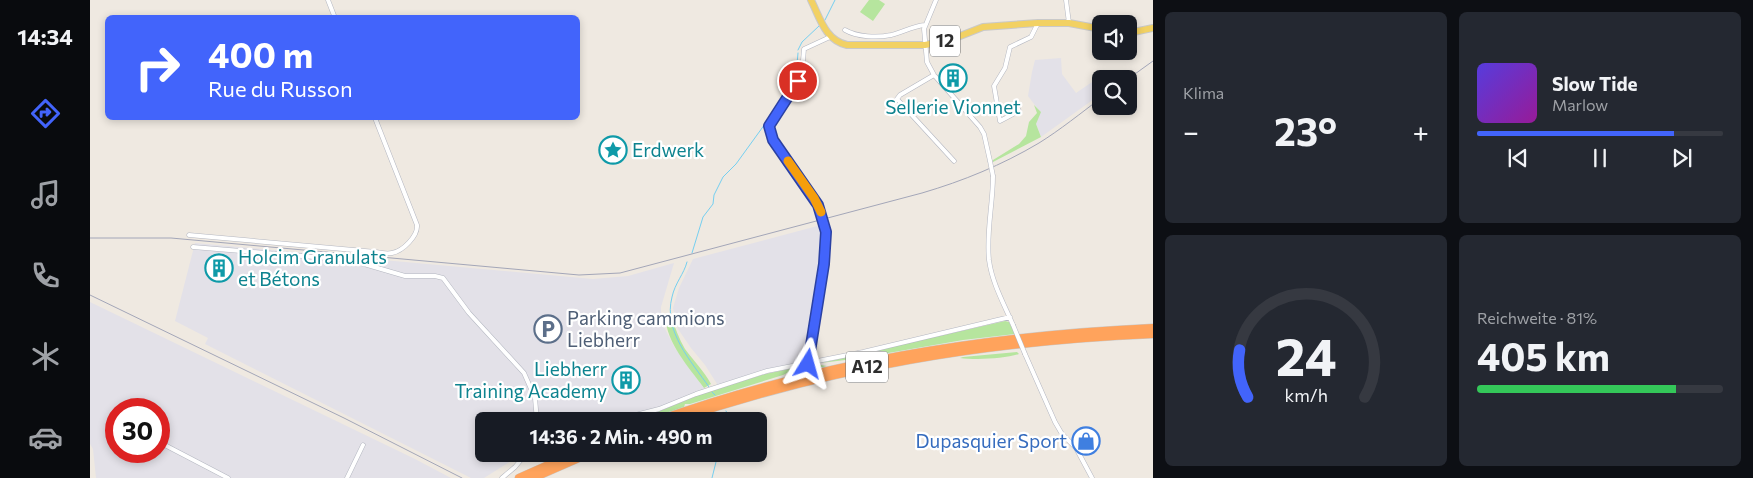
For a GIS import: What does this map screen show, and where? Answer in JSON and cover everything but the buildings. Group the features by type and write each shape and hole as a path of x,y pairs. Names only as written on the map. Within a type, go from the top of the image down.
{"highway":[{"name":"A12","path":"683,412 781,382 840,367 905,354 1016,338 1153,328"},
{"name":"A12","path":"703,412 790,386 906,360 1017,344 1153,334"},
{"path":"519,478 555,462"},
{"path":"533,478 570,462"}],"main road":[{"path":"811,0 830,37"},
{"name":"12","path":"830,37 847,45 925,45 950,40 983,27 1069,23 1092,27"},
{"path":"1137,31 1153,28"}],"street":[{"path":"328,0 334,15"},
{"path":"936,0 925,25 927,62 934,75 984,134 990,161 993,200 988,241 989,259 996,286 1054,422 1076,448 1092,478"},
{"path":"1066,0 1069,23"},
{"path":"1016,104 1019,111 1000,121 994,86 1005,68 1010,47 1031,37 1038,23"},
{"path":"845,30 860,36 885,36 925,25"},
{"path":"808,364 824,264 826,232 818,205 773,140 769,126 798,81 804,49 830,37"},
{"path":"934,75 900,95 897,99 954,161"},
{"path":"189,235 376,252 391,253 396,251 415,236 418,226 376,120"},
{"path":"193,247 338,259 369,265 405,276 435,276 443,278 469,313 526,375 536,398 537,412"},
{"path":"647,412 767,371 909,342 1010,318"},
{"path":"347,478 363,444"},
{"path":"170,448 228,478"},
{"path":"502,478 520,462"}],"shaded area":[{"path":"1061,58 1062,74 1076,93 1092,82 1092,100 1041,137 1036,124 1040,112 1028,96 1035,60"},
{"path":"825,224 826,244 808,364 783,367 719,387 678,329 673,308 679,288 693,259"},
{"path":"195,243 593,279 628,276 674,263 661,307 661,316 664,327 675,348 706,391 668,406 646,412 475,412 475,462 509,462 484,478 471,478 205,344 208,338 175,321"},
{"path":"90,302 451,478 96,478 93,449 90,444"}],"green space":[{"path":"869,0 879,0 885,4 873,21 860,12"},
{"path":"1034,105 1041,112 1036,124 1041,137 993,162 993,160 1019,144 1026,136 1029,122 1037,113"},
{"path":"667,314 671,316 685,349 711,384 704,388 674,345 667,326 665,316"},
{"path":"1005,321 1009,322 1015,334 963,340 871,356 868,354 861,358 821,363"},
{"path":"1017,352 1019,354 998,358 960,358 963,357"},
{"path":"814,364 827,366 791,375 805,366 812,366"},
{"path":"799,367 783,375 685,404 684,407 669,412 657,412 699,395 765,374"}],"waterway":[{"path":"825,20 835,0"},
{"path":"798,50 802,42 819,26"},
{"path":"692,253 703,217 713,204 714,195 723,177 736,164 791,88 796,75 798,53"},
{"path":"687,262 672,297 671,322 680,345 709,387"},
{"path":"712,392 715,395"},
{"path":"712,478 716,462"}],"railway":[{"path":"1137,73 1153,61"},
{"path":"90,238 171,238 579,275 620,273 922,193 952,183 982,172 1025,151 1063,127 1092,105"},
{"path":"90,295 344,418 462,478"}],"slow traffic":[{"path":"788,161 814,198 821,212"}],"place":[{"name":"Sellerie Vionnet","path":"953,78"},
{"name":"Erdwerk","path":"613,150"},
{"name":"Holcim Granulats et Bétons","path":"219,268"},
{"name":"Parking cammions Liebherr","path":"548,329"},
{"name":"Liebherr Training Academy","path":"626,380"},
{"name":"Dupasquier Sport","path":"1086,441"}],"route":[{"path":"798,81 769,126 769,131 770,136 818,205 825,224 824,264 808,364"}]}
